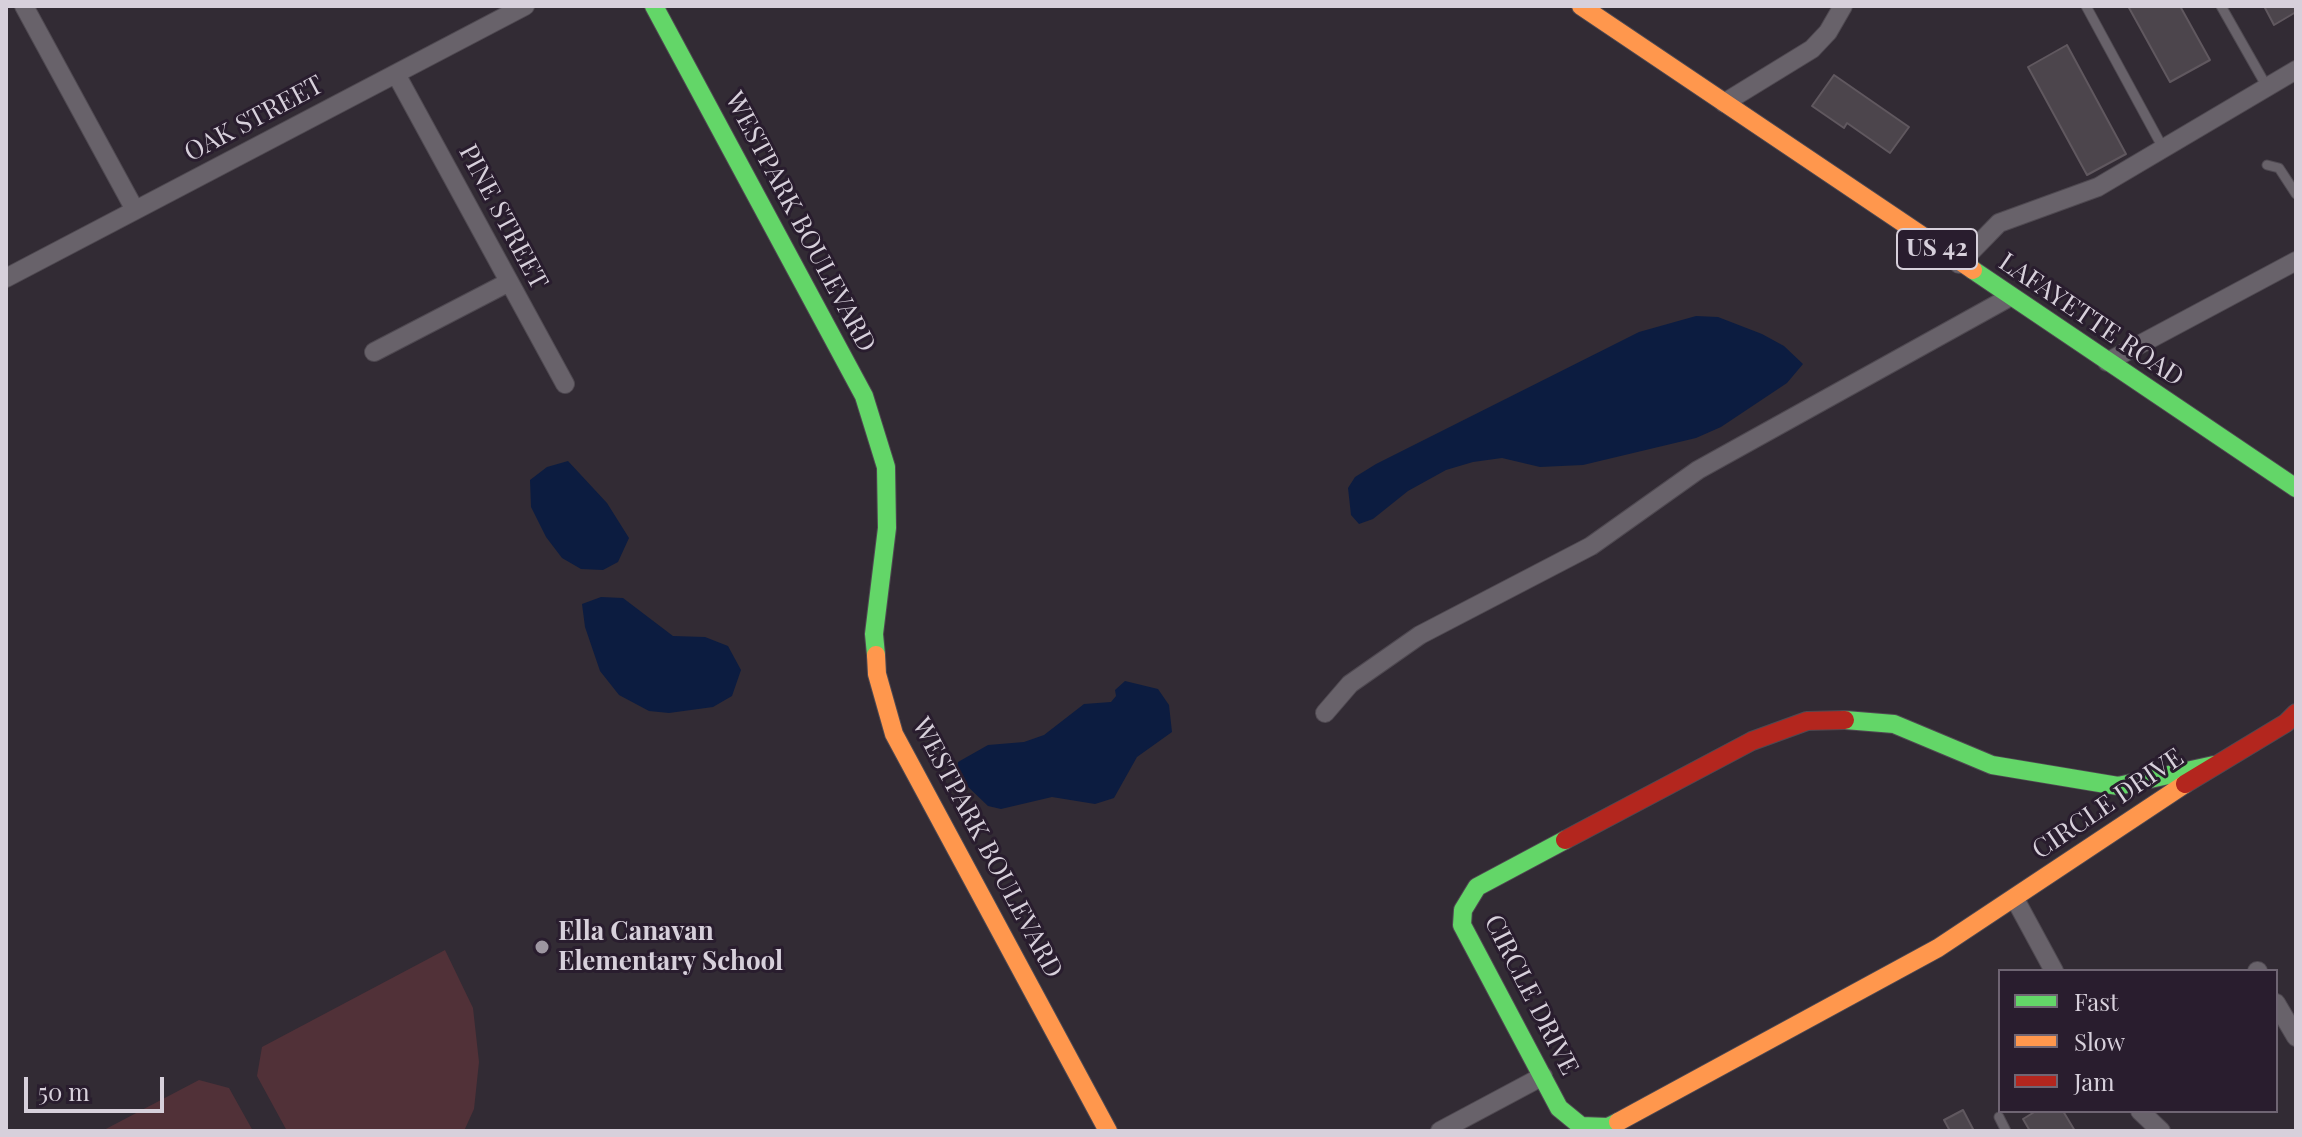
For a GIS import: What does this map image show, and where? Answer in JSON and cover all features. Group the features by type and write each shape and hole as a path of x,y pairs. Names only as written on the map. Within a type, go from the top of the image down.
{"street":[{"path":"24,6 135,210"},
{"name":"OAK STREET","path":"6,278 525,6"},
{"name":"WESTPARK BOULEVARD","path":"654,6 864,396 886,467 887,528 874,634 877,674 894,734 1108,1131"},
{"name":"LAFAYETTE ROAD","path":"1581,6 1959,264 2296,488"},
{"path":"1724,103 1812,49 1828,32 1843,6"},
{"path":"1959,264 1999,223 2079,196 2296,70"},
{"name":"PINE STREET","path":"396,74 565,384"},
{"path":"2107,362 2296,261"},
{"path":"374,352 509,282"},
{"path":"1325,713 1350,684 1420,635 1591,546 1698,470 2010,297"},
{"name":"CIRCLE DRIVE","path":"2214,765 2118,786 1992,765 1894,724 1865,719 1807,721 1752,741 1477,887 1468,898 1462,925 1569,1120 1594,1129 1608,1127 1938,948 2214,765 2286,723 2296,713"},
{"path":"2015,899 2053,969"},
{"path":"2278,1006 2296,1037"},
{"path":"1440,1131 1543,1076"},
{"path":"2142,1113 2161,1131"}],"lane":[{"path":"2086,6 2163,148"},
{"path":"2221,6 2267,87"},
{"path":"2267,165 2279,168 2296,194"},
{"path":"1999,1117 2006,1131"}],"shaded area":[{"path":"445,950 473,1008 479,1062 474,1109 464,1131 287,1131 257,1076 262,1047"},
{"path":"199,1080 229,1088 253,1131 102,1131"}],"water":[{"path":"1696,316 1718,317 1762,334 1784,346 1803,364 1787,383 1721,427 1696,438 1583,465 1540,467 1502,458 1473,462 1446,470 1408,491 1373,519 1359,524 1351,515 1348,488 1355,477 1376,464 1639,332"},
{"path":"568,461 607,503 629,538 618,562 603,570 581,569 562,558 546,537 531,507 530,480 547,467"},
{"path":"601,597 623,598 673,636 705,637 728,646 741,670 732,696 713,707 669,713 649,711 619,695 600,671 585,627 582,604"},
{"path":"1125,681 1158,689 1169,705 1172,732 1137,757 1114,798 1095,804 1052,797 1001,809 988,806 963,782 957,769 958,762 988,745 1024,742 1044,735 1084,704 1111,702 1116,696 1115,690"}],"building":[{"path":"2128,6 2180,6 2210,60 2170,82"},
{"path":"2264,6 2296,6 2296,12 2274,25"},
{"path":"2067,45 2126,154 2087,175 2028,67"},
{"path":"1834,75 1909,127 1890,153 1847,123 1844,128 1812,106"},
{"path":"1963,1110 1974,1131 1950,1131 1944,1120"},
{"path":"2033,1113 2064,1113 2075,1131 2030,1131 2023,1119"}],"traffic: fast":[{"path":"654,6 864,396 886,467 887,528 874,634 876,655"},
{"path":"1973,270 2296,488"},
{"path":"1845,720 1894,724 1992,765 2118,786 2214,765"},
{"path":"1565,840 1477,887 1463,910 1462,925 1559,1108 1581,1126 1608,1127 1618,1122"}],"traffic: slow":[{"path":"1581,6 1973,270"},
{"path":"876,655 877,674 894,734 1108,1131"},
{"path":"1618,1122 1938,948 2185,784"}],"traffic: jam":[{"path":"2185,784 2286,723 2296,713"},
{"path":"1565,840 1752,741 1807,721 1845,720"}],"place":[{"name":"Ella Canavan Elementary School","path":"542,947"}]}
